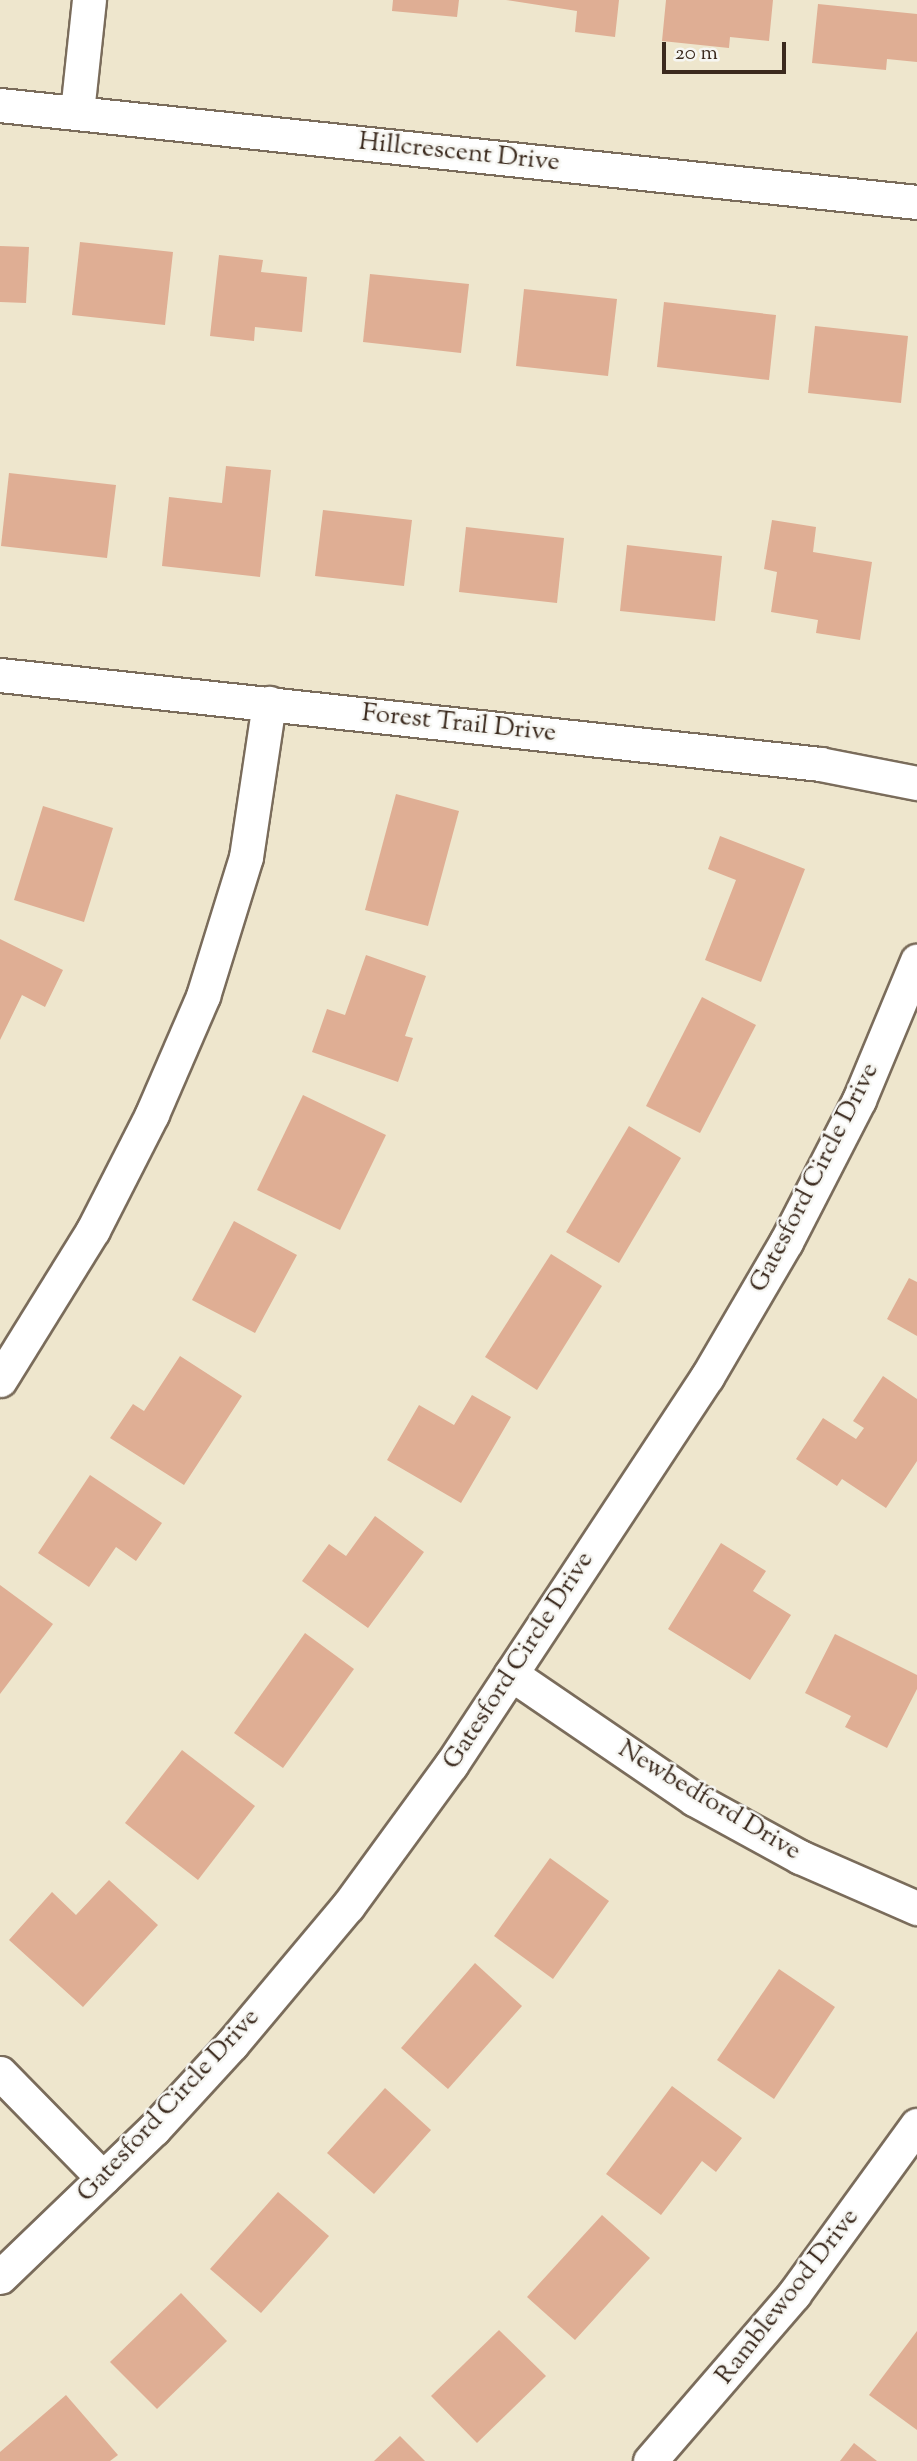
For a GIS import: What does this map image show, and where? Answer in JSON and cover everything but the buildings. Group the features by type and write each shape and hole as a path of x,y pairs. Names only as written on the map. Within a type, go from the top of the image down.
{"street":[{"path":"77,112 89,0"},
{"name":"Hillcrescent Drive","path":"0,105 917,202"},
{"name":"Forest Trail Drive","path":"0,675 820,764 917,783"},
{"path":"0,1380 93,1230 152,1114 203,996 246,857 269,703"},
{"name":"Gatesford Circle Drive","path":"0,2277 103,2178 232,2044 348,1906 511,1674 707,1377 786,1242 859,1100 917,961"},
{"name":"Newbedford Drive","path":"511,1674 705,1805 800,1857 917,1908"},
{"path":"0,2073 103,2178"},
{"name":"Ramblewood Drive","path":"650,2461 794,2294 917,2125"}]}
